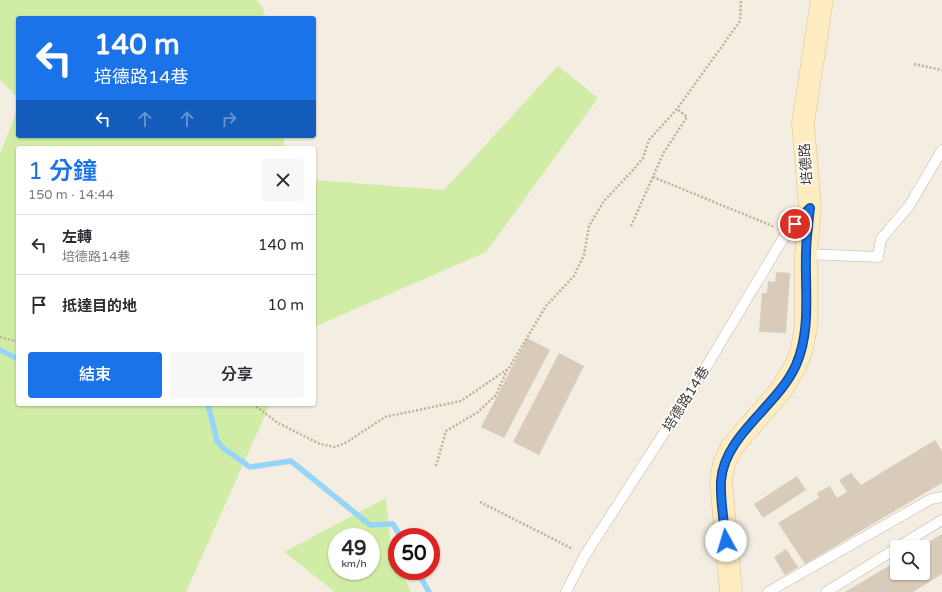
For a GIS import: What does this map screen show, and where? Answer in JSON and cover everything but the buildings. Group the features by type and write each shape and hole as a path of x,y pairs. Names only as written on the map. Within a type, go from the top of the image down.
{"main road":[{"name":"培德路","path":"731,592 721,481 724,464 732,447 781,390 796,366 802,348 806,326 806,254 810,208 803,123 822,0"}],"lane":[{"path":"806,254 878,257 881,239 909,206 942,150"},
{"name":"培德路14巷","path":"566,592 586,555 698,382 787,232 810,208"},
{"path":"768,592 930,499 942,496"},
{"path":"909,540 942,520"},
{"path":"826,592 890,551"}],"path":[{"path":"436,466 446,431 478,412 496,395 509,368 546,306 574,276 584,255 589,226 604,201 643,158 649,140 677,109 740,21 741,0"},
{"path":"914,64 942,70"},
{"path":"631,226 664,152 687,117 677,109"},
{"path":"653,177 787,232"},
{"path":"0,338 16,342"},
{"path":"256,406 278,423 320,444 335,447 347,442 385,417 461,401 509,368"},
{"path":"480,502 586,555"}],"green space":[{"path":"0,0 256,0 263,8 265,16 16,16 16,96 0,80"},
{"path":"558,66 598,98 486,252 316,326 316,180 444,190"},
{"path":"16,112 16,138 283,138 285,146 16,146 16,406 269,406 186,592 0,592 0,154"},
{"path":"386,498 389,528 388,580 405,580 411,592 335,592 284,552 328,529 328,580 380,580 380,528 329,528"}],"waterway":[{"path":"0,350 16,358"},
{"path":"208,406 217,441 223,448 250,467 291,461 370,525 393,524 395,528"},
{"path":"422,580 429,592"}],"route":[{"path":"726,541 721,481 724,464 732,447 781,390 796,366 802,348 806,326 806,254 810,208 795,224"}]}
